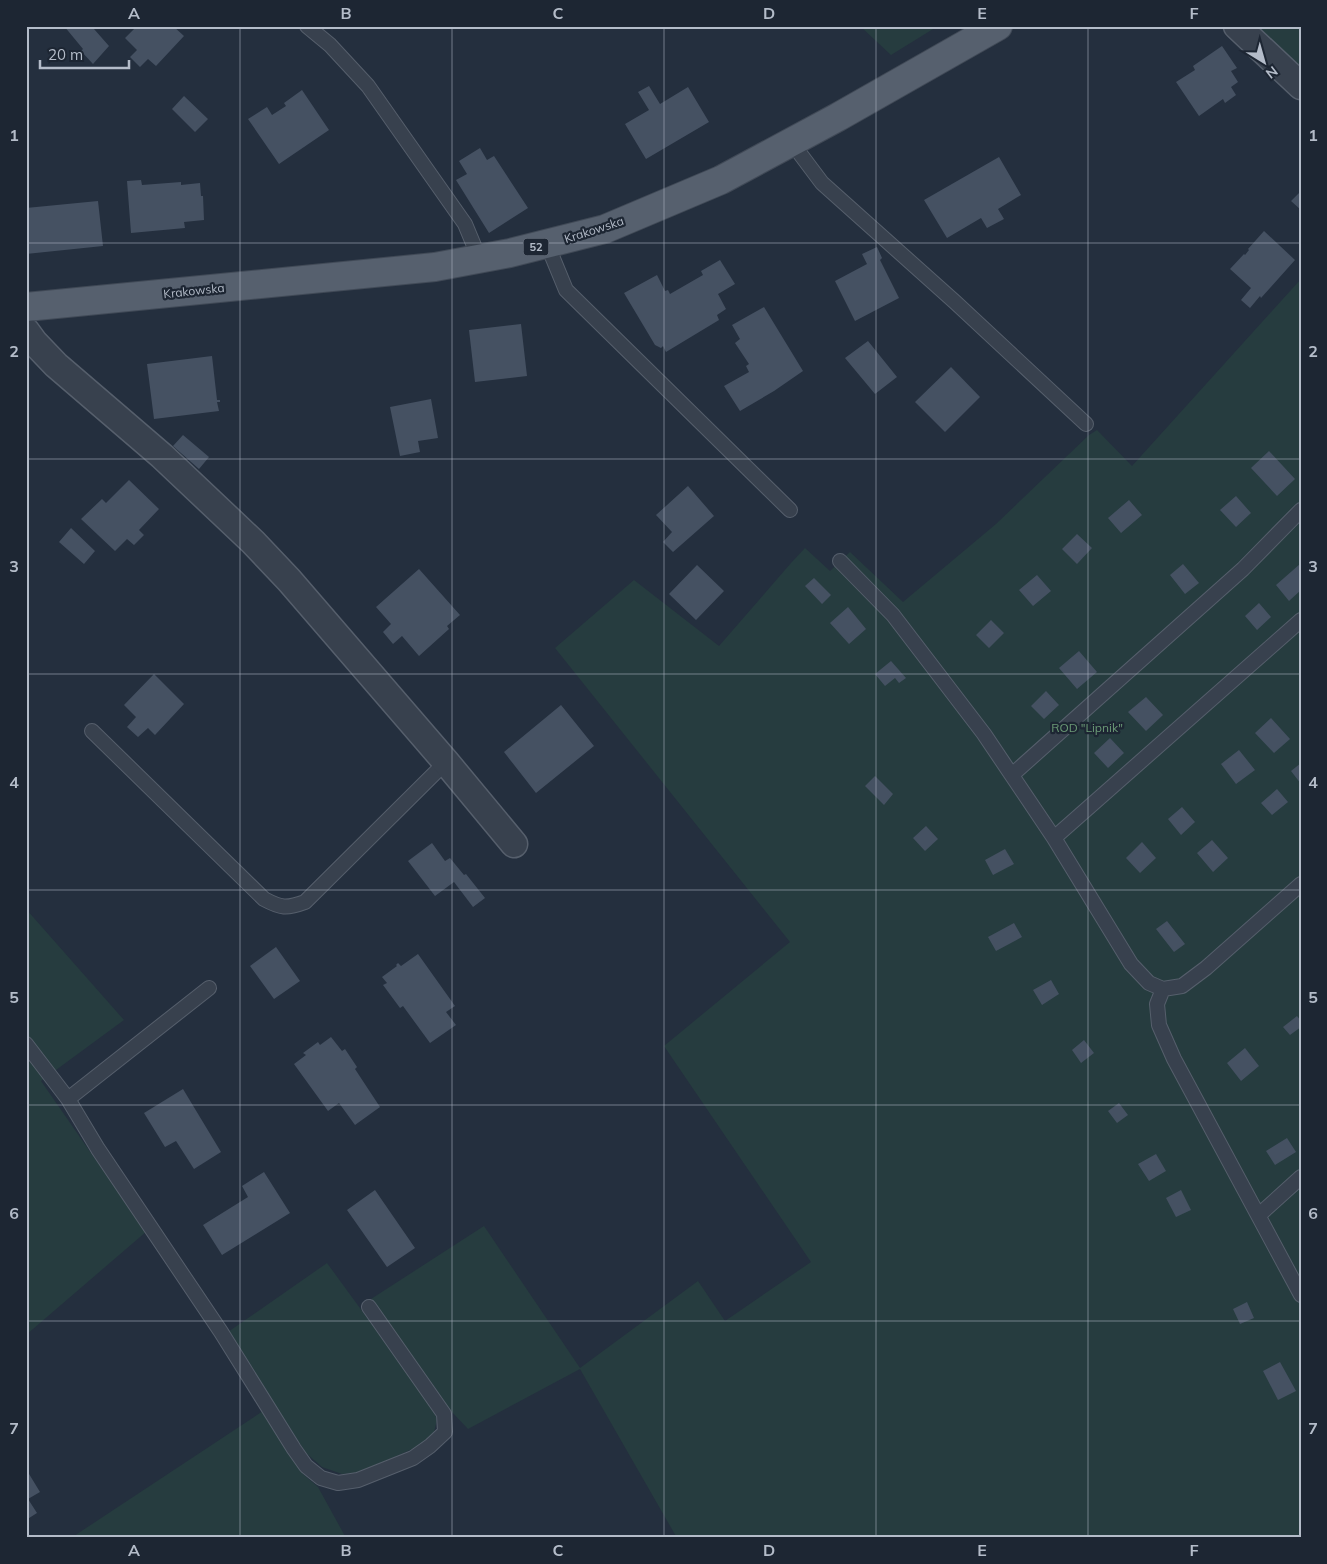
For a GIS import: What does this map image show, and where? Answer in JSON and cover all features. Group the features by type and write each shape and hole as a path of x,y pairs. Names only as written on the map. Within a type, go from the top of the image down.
{"main road":[{"name":"Krakowska","path":"26,307 435,267 480,260 604,229 721,180 792,143 998,26"}],"street":[{"path":"1238,26 1301,86"},
{"path":"26,331 56,365 162,456 253,542 289,580 514,844"}],"lane":[{"path":"308,26 330,45 368,86 465,224 480,260"},
{"path":"792,143 822,183 955,302 1086,424"},
{"path":"547,244 566,290 790,510"},
{"path":"1013,774 1243,569 1301,510"},
{"path":"840,561 893,615 984,734 1013,774 1054,838 1131,964 1149,983 1163,988 1182,986 1206,968 1301,884"},
{"path":"1054,838 1301,620"},
{"path":"92,731 264,899 279,907 293,906 305,902 446,762"},
{"path":"68,1098 208,988"},
{"path":"1163,988 1157,1004 1159,1026 1179,1068 1301,1295"},
{"path":"26,1044 68,1098 98,1149 221,1332 306,1466 321,1478 338,1483 358,1480 413,1458 445,1432 444,1414 369,1307"},
{"path":"1259,1215 1301,1177"}],"green space":[{"path":"860,26 938,26 891,55"},
{"path":"1251,26 1301,26 1301,74"},
{"name":"ROD \"Lipnik\"","path":"1301,279 1301,1538 677,1538 580,1369 468,1429 450,1410 371,1299 484,1226 580,1368 698,1281 725,1321 811,1262 664,1046 790,942 555,648 634,580 719,646 805,548 830,571 850,552 903,602 996,524 1089,435 1097,430 1132,466"},
{"path":"26,909 124,1020 41,1081 147,1231 26,1335"},
{"path":"327,1263 433,1408 437,1420 434,1432 421,1445 359,1473 342,1474 322,1467 306,1453 228,1332"},
{"path":"263,1411 303,1474 318,1487 346,1538 71,1538"}],"building":[{"path":"64,26 97,26 94,29 109,46 93,64 81,51 83,49"},
{"path":"137,26 173,26 184,36 156,66 148,59 140,67 130,57 137,50 125,38"},
{"path":"1222,46 1237,68 1231,71 1238,82 1231,87 1236,95 1225,103 1223,99 1199,116 1176,82 1195,70 1193,66"},
{"path":"649,86 660,104 688,87 709,122 646,159 625,124 649,110 638,92"},
{"path":"302,90 329,130 279,164 248,119 267,107 272,115 286,106 284,103"},
{"path":"184,96 208,119 195,132 172,109"},
{"path":"480,148 487,160 494,156 528,208 489,233 456,180 467,174 459,161"},
{"path":"999,157 1021,195 998,209 1004,219 987,228 981,218 947,238 924,200"},
{"path":"141,180 142,185 181,182 181,185 200,183 201,196 203,196 204,220 184,222 185,228 131,233 127,181"},
{"path":"1301,191 1301,210 1291,201"},
{"path":"98,201 103,246 26,254 26,208"},
{"path":"1264,231 1295,260 1250,308 1241,300 1251,288 1230,269 1245,255"},
{"path":"877,247 882,258 880,260 899,298 855,321 835,281 867,264 862,254"},
{"path":"720,260 735,284 718,294 726,309 717,315 719,320 666,352 663,346 661,348 655,345 624,293 657,275 665,291 668,290 670,294 703,275 701,271"},
{"path":"764,307 803,371 740,411 724,386 749,372 746,366 749,364 735,343 740,339 732,325"},
{"path":"521,324 527,376 475,382 469,330"},
{"path":"868,341 897,377 875,394 845,358"},
{"path":"212,356 217,400 220,400 220,402 217,402 219,411 154,419 147,364"},
{"path":"951,367 980,397 945,432 915,402"},
{"path":"431,399 438,438 418,441 420,452 400,456 390,407"},
{"path":"183,435 209,457 199,469 173,446"},
{"path":"1269,451 1295,479 1277,496 1251,468"},
{"path":"129,480 159,509 139,530 144,535 134,545 127,539 115,551 81,519 102,499 106,503"},
{"path":"688,486 714,516 673,552 663,542 672,532 656,515"},
{"path":"1236,496 1251,513 1236,527 1220,510"},
{"path":"1129,500 1142,515 1121,533 1108,518"},
{"path":"71,528 95,551 84,564 59,542"},
{"path":"1077,534 1092,548 1077,564 1062,549"},
{"path":"1183,564 1199,583 1185,594 1170,575"},
{"path":"1300,564 1301,590 1289,601 1276,585"},
{"path":"697,565 724,591 696,620 669,594"},
{"path":"419,569 460,615 447,626 449,629 419,656 402,636 393,644 383,632 391,624 376,607"},
{"path":"1037,575 1051,591 1033,606 1019,590"},
{"path":"814,578 831,595 822,604 805,586"},
{"path":"1259,603 1271,617 1257,630 1245,616"},
{"path":"848,607 866,629 849,644 830,623"},
{"path":"991,620 1004,633 989,648 976,635"},
{"path":"1079,651 1097,672 1077,689 1059,668"},
{"path":"891,661 906,678 899,683 895,678 885,686 875,674"},
{"path":"154,674 184,704 155,735 148,728 138,737 127,727 136,717 124,705"},
{"path":"1046,691 1059,705 1044,719 1031,706"},
{"path":"1146,697 1163,715 1146,731 1128,712"},
{"path":"561,705 594,746 536,793 504,752"},
{"path":"1271,718 1290,739 1274,753 1255,733"},
{"path":"1110,738 1124,753 1108,768 1094,753"},
{"path":"1239,750 1255,770 1236,784 1221,764"},
{"path":"1301,763 1301,784 1291,771"},
{"path":"875,776 893,794 884,805 865,786"},
{"path":"1277,789 1288,802 1272,815 1261,803"},
{"path":"1182,807 1195,822 1181,835 1168,819"},
{"path":"926,826 938,839 925,851 913,838"},
{"path":"1212,840 1228,858 1213,872 1197,853"},
{"path":"1142,842 1156,858 1140,873 1126,858"},
{"path":"432,843 445,861 450,858 464,875 466,874 485,898 473,907 454,882 435,896 408,861"},
{"path":"1005,849 1014,864 993,875 985,860"},
{"path":"1167,921 1185,944 1174,952 1156,929"},
{"path":"1014,923 1022,937 996,951 988,937"},
{"path":"276,947 300,981 274,999 250,966"},
{"path":"418,954 455,1006 446,1012 456,1025 430,1043 403,1006 400,1008 383,985 387,983 382,977 397,966 398,963 401,966"},
{"path":"1051,980 1059,994 1042,1005 1033,990"},
{"path":"1297,1016 1301,1021 1301,1027 1290,1035 1283,1027"},
{"path":"331,1037 342,1051 345,1049 357,1067 355,1069 380,1107 355,1125 339,1103 328,1111 294,1064 306,1055 303,1053 318,1042 320,1045"},
{"path":"1084,1040 1094,1053 1081,1063 1072,1050"},
{"path":"1245,1048 1259,1066 1241,1081 1227,1063"},
{"path":"183,1089 221,1152 194,1169 176,1141 165,1147 144,1113"},
{"path":"1119,1103 1128,1115 1117,1123 1108,1111"},
{"path":"1287,1138 1296,1152 1275,1165 1266,1151"},
{"path":"1156,1154 1166,1171 1149,1181 1138,1164"},
{"path":"264,1172 290,1213 222,1255 203,1225 248,1197 242,1186"},
{"path":"375,1190 415,1248 387,1267 347,1210"},
{"path":"1181,1190 1191,1210 1176,1217 1166,1198"},
{"path":"1247,1302 1254,1318 1240,1324 1233,1309"},
{"path":"1280,1362 1296,1391 1278,1400 1263,1371"},
{"path":"26,1469 40,1492 28,1499 37,1513 26,1520"}]}
